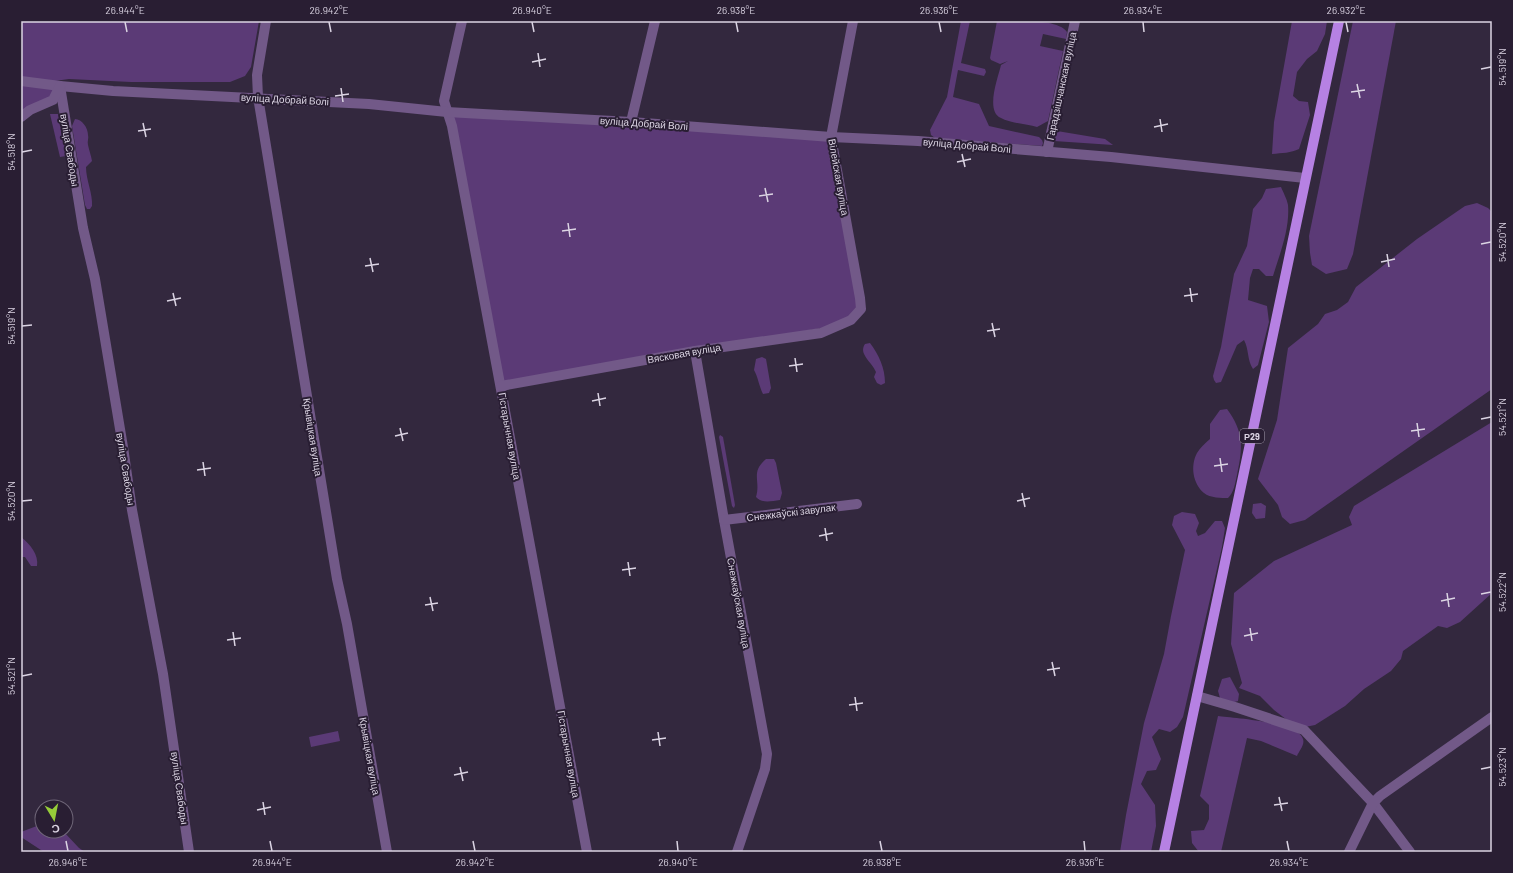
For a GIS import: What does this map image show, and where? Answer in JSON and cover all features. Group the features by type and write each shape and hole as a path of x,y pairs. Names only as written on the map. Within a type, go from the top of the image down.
{"main road":[{"name":"Р29","path":"1164,852 1339,21"}],"street":[{"name":"Крывіцкая вуліца","path":"266,21 257,75 258,97 334,563 348,631 387,852"},
{"name":"Гістарычная вуліца","path":"462,21 444,101 454,133 587,852"},
{"path":"631,122 655,21"},
{"name":"Вілейская вуліца","path":"853,21 831,137 861,309"},
{"name":"Гарадзішчанская вуліца","path":"1047,152 1075,21"},
{"name":"вуліца Добрай Волі","path":"21,81 60,86 167,94 258,97 369,104 447,112 631,122 831,137 918,141 1111,157 1306,178"},
{"path":"21,117 30,110 53,100 60,86"},
{"name":"вуліца Свабоды","path":"60,86 83,228 94,279 123,447 132,510 163,674 189,852"},
{"name":"Вясковая вуліца","path":"501,386 696,351 821,333 851,320 861,309"},
{"name":"Снежкаўская вуліца","path":"696,351 724,520 767,754 765,769 737,852"},
{"name":"Снежкаўскі завулак","path":"724,520 857,504"},
{"path":"1197,696 1304,730 1373,803 1410,852"},
{"path":"1349,852 1373,803 1380,796 1492,717"}],"shaded area":[{"path":"21,21 259,21 251,67 245,76 230,82 131,82 69,79 40,83 60,86 53,100 21,117"},
{"path":"961,21 970,21 961,63 985,69 986,72 984,76 958,70 953,97 979,104 989,126 1039,137 1043,143 1042,146 935,138 931,135 930,130 947,97"},
{"path":"997,21 1045,22 1055,24 1067,32 1066,39 1043,34 1040,46 1063,51 1048,121 1037,127 1005,120 996,114 994,109 993,102 995,86 1001,65 1008,61 1000,64 991,60 990,58"},
{"path":"1292,21 1327,21 1325,34 1317,51 1307,59 1297,72 1293,96 1299,101 1308,102 1310,115 1299,149 1290,152 1272,154 1274,122"},
{"path":"1353,21 1396,21 1353,254 1347,269 1326,274 1312,265 1309,236"},
{"path":"447,112 831,137 861,309 844,324 501,386"},
{"path":"50,114 58,114 66,156 60,157"},
{"path":"75,119 82,122 88,132 88,144 92,161 86,167 92,201 92,206 90,209 87,209 85,205 72,126"},
{"path":"1057,131 1105,139 1113,145 1054,141"},
{"path":"1281,187 1288,205 1288,214 1284,241 1273,276 1266,276 1259,269 1253,269 1250,278 1248,300 1267,306 1269,322 1258,365 1253,369 1244,340 1237,345 1221,382 1216,383 1213,376 1221,347 1234,274 1247,246 1253,209 1262,198 1266,189"},
{"path":"1477,203 1488,208 1492,212 1492,389 1305,520 1290,524 1282,517 1278,505 1258,479 1277,420 1288,348 1318,324 1325,314 1337,310 1348,302 1356,287 1417,239 1465,206"},
{"path":"870,343 879,357 883,367 885,383 881,385 877,383 874,377 876,372 864,355 863,348 865,344"},
{"path":"762,357 766,359 771,388 769,393 763,394 754,370 756,359"},
{"path":"1227,409 1237,425 1241,440 1241,448 1236,482 1232,493 1228,498 1219,498 1207,495 1200,489 1195,480 1193,469 1198,451 1210,439 1210,424 1220,410"},
{"path":"1492,422 1492,593 1460,622 1447,628 1438,626 1403,651 1401,659 1391,671 1364,689 1345,706 1315,725 1305,727 1291,723 1274,710 1260,696 1239,688 1242,683 1231,644 1234,593 1274,561 1352,525 1349,517 1354,506"},
{"path":"720,435 723,437 735,505 734,508 732,506 719,437"},
{"path":"766,459 774,459 776,463 782,493 780,500 761,501 756,497 758,468"},
{"path":"1261,503 1266,506 1265,518 1256,519 1252,513 1253,504"},
{"path":"1182,512 1195,514 1199,523 1196,531 1198,536 1205,533 1215,521 1222,521 1225,528 1222,547 1183,717 1177,727 1170,732 1159,729 1152,737 1161,759 1156,770 1147,771 1141,784 1155,805 1156,826 1151,852 1120,852 1144,723 1164,654 1185,550 1172,525 1174,516"},
{"path":"21,537 33,550 37,558 37,566 31,566 25,557 22,557 21,559"},
{"path":"1230,677 1239,694 1238,701 1231,703 1220,698 1218,691 1222,679"},
{"path":"1218,716 1278,725 1299,733 1303,739 1303,743 1297,756 1261,741 1247,738 1221,852 1199,852 1192,843 1191,831 1204,830 1209,819 1209,805 1200,796"},
{"path":"338,731 340,741 311,747 309,737"},
{"path":"34,827 34,839 71,839 85,852 44,852 21,837 21,832"}]}
